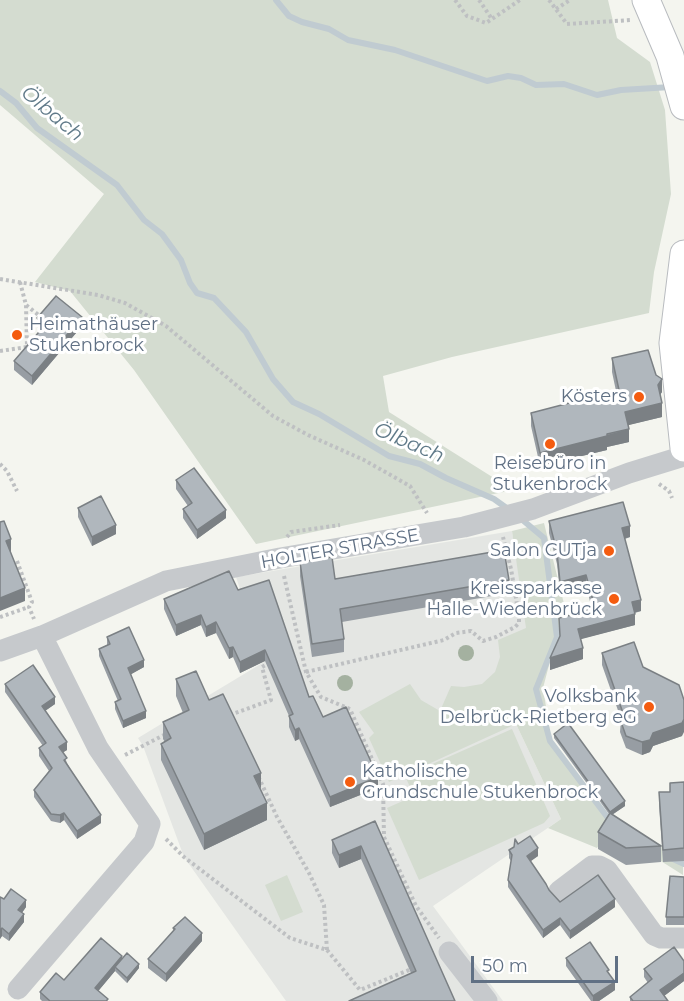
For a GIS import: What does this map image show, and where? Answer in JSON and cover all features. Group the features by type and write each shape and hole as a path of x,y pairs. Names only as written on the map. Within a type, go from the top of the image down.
{"main road":[{"path":"641,10 670,56 684,106"},
{"path":"684,254 673,343 684,448"}],"street":[{"name":"HOLTER STRASSE","path":"0,651 42,636 166,581 280,558 432,533 512,515 684,456"},
{"path":"18,989 144,842 150,824 98,748 42,636"},
{"path":"559,891 592,866 599,866 607,870 654,935 661,938 684,938"},
{"path":"449,952 487,1001"}],"path":[{"path":"455,0 467,16 486,23 520,0"},
{"path":"479,0 492,19"},
{"path":"549,0 567,24 641,10"},
{"path":"556,9 570,0"},
{"path":"0,279 98,295 125,303 166,326 273,416 308,435 364,460 410,486 429,517 432,533"},
{"path":"0,351 27,347 26,304 20,282"},
{"path":"26,304 41,317"},
{"path":"0,464 7,471 17,491"},
{"path":"306,672 444,640 456,633 471,631 483,640 496,637 515,627 519,623 511,569 512,515"},
{"path":"150,824 184,857 290,938 327,950 360,990 449,952 416,906 384,837 383,784 350,709 321,697 306,672 280,558"},
{"path":"0,617 29,607 32,602 17,561"},
{"path":"29,607 42,636"},
{"path":"230,716 271,700 262,667 275,659"},
{"path":"225,706 234,726"},
{"path":"108,764 174,731"},
{"path":"258,776 324,905 327,950"}],"shaded area":[{"path":"0,0 608,0 617,38 650,62 665,110 671,194 654,272 649,313 452,357 383,376 389,412 513,490 256,544 134,370 70,291 35,282 104,194 0,105"},
{"path":"544,523 569,624 559,627 543,688 551,738 611,820 623,823 673,852 683,861 683,875 610,829 597,848 548,828 561,819 516,724 389,782 369,738 374,733 359,712 410,684 421,700 440,711 451,686 464,687 482,684 495,672 500,657 498,640 526,628 512,531"},
{"name":"Katholische Grundschule Stukenbrock","path":"512,531 527,621 516,724 561,819 433,906 503,1001 286,1001 184,857 138,738 264,662 236,577"},
{"path":"512,729 550,816 544,823 419,880 387,808 414,796 405,776"},
{"path":"287,875 303,912 281,921 265,885"}],"building":[{"path":"56,296 82,317 32,376 14,361 45,325 37,318"},
{"path":"648,350 656,375 662,379 658,385 662,403 625,412 629,429 540,453 531,413 619,390 612,358"},
{"path":"194,468 226,510 197,530 183,509 192,503 176,480"},
{"path":"101,496 116,525 92,537 78,508"},
{"path":"623,502 630,526 622,528 641,600 632,602 635,614 578,629 583,648 550,658 560,636 559,618 571,615 573,611 573,614 595,608 586,575 560,582 557,552 549,521"},
{"path":"4,521 11,539 6,541 25,588 0,598 0,522"},
{"path":"504,550 509,580 340,609 344,639 312,644 300,562 332,557 335,579"},
{"path":"229,571 238,590 269,580 309,697 313,696 323,717 346,707 378,777 330,797 299,728 295,730 289,716 293,714 265,650 240,662 233,647 229,648 216,622 206,627 201,615 176,625 164,599"},
{"path":"129,627 144,660 128,668 146,711 123,721 115,702 121,699 99,649 110,644 107,637"},
{"name":"Volksbank Delbrück-Rietberg eG","path":"634,642 643,667 679,685 684,700 682,723 653,733 650,740 642,742 626,736 620,719 623,713 602,653"},
{"path":"33,665 55,697 42,706 67,742 59,747 67,758 64,760 101,815 77,831 64,813 51,814 34,790 52,768 39,748 46,743 5,684"},
{"path":"196,671 209,700 223,694 261,773 254,776 267,803 204,834 161,744 171,738 163,722 189,710 176,679"},
{"path":"568,723 625,801 610,812 554,734"},
{"path":"684,782 684,848 663,850 659,792 670,792 670,783"},
{"path":"610,813 661,846 626,848 598,832"},
{"path":"375,821 455,1001 349,1001 416,971 361,846 339,855 332,840"},
{"path":"530,836 538,848 527,856 549,890 560,902 598,875 615,899 570,931 560,918 543,930 508,880 512,855 509,850 514,847 515,839 518,844"},
{"path":"670,876 684,877 684,917 666,917"},
{"path":"11,889 26,900 18,910 24,914 9,934 2,928 0,931 0,897 4,899"},
{"path":"185,917 202,933 166,974 148,959"},
{"path":"101,938 122,956 95,988 108,999 106,1001 50,1001 40,992 56,973 64,980"},
{"path":"590,942 615,982 593,996 566,958"},
{"path":"674,947 684,961 684,973 660,990 668,1001 633,1001 630,997 652,979 644,969"},
{"path":"127,953 139,964 127,978 115,967"}],"waterway":[{"path":"276,0 289,16 329,29 348,40 395,50 487,81 508,76 521,78 536,85 564,84 597,95 621,90 671,87"},
{"name":"Ölbach","path":"0,91 16,103 37,128 117,185 144,220 162,234 181,260 190,283 197,293 214,298 246,332 273,379 293,402 319,414 389,456 420,464 494,499 508,509"},
{"name":"Ölbach","path":"519,517 544,538 557,637 536,689 550,741 611,822"},
{"name":"Ölbach","path":"671,858 684,864"}],"place":[{"name":"Heimathäuser Stukenbrock","path":"17,335"},
{"name":"Kösters","path":"639,397"},
{"name":"Reisebüro in Stukenbrock","path":"550,444"},
{"name":"Salon CUTja","path":"609,551"},
{"name":"Kreissparkasse Halle-Wiedenbrück","path":"614,599"},
{"name":"Volksbank Delbrück-Rietberg eG","path":"649,707"},
{"name":"Katholische Grundschule Stukenbrock","path":"350,782"}]}
